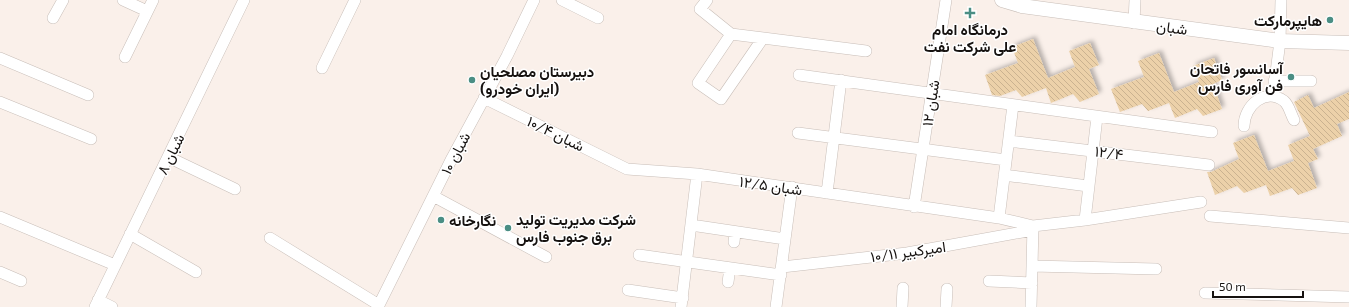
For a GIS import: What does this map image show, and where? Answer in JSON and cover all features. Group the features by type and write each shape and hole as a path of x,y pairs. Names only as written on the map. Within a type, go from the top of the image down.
{"street":[{"path":"53,18 63,0"},
{"path":"123,0 148,11"},
{"path":"124,57 153,0"},
{"name":"۸ شبان","path":"97,304 244,0"},
{"path":"322,68 355,0"},
{"name":"۱۰ شبان","path":"378,306 533,0"},
{"path":"562,0 598,18"},
{"path":"706,0 700,9 731,34 866,51"},
{"name":"۱۲ شبان","path":"914,207 946,0"},
{"name":"شبان","path":"1002,0 1022,6 1046,5 1134,23 1280,41 1347,41"},
{"path":"1134,23 1135,0"},
{"path":"1273,96 1280,41 1281,0"},
{"path":"731,34 698,83 721,99 763,38"},
{"path":"0,58 88,95"},
{"path":"799,75 1212,132"},
{"path":"827,193 841,80"},
{"path":"1274,81 1311,81"},
{"path":"1244,126 1248,108 1258,98 1273,96 1285,102 1294,120"},
{"name":"۱۰/۴ شبان","path":"484,98 627,169"},
{"path":"0,102 91,139"},
{"path":"999,218 1013,105"},
{"path":"1085,220 1088,186 1098,117"},
{"path":"798,133 1006,160"},
{"name":"۱۲/۴","path":"1009,141 1209,165"},
{"path":"168,157 235,189"},
{"name":"۱۲/۵ شبان","path":"627,169 697,174 914,207 999,218 1033,228"},
{"path":"628,290 682,302 697,174"},
{"path":"1004,175 1088,186"},
{"path":"776,307 792,188"},
{"path":"433,196 546,257"},
{"name":"۱۰/۱۱ امیرکبیر","path":"639,255 730,268 781,271 907,253 1033,228 1201,202"},
{"path":"1210,216 1349,228"},
{"path":"0,217 115,266"},
{"path":"691,226 734,237 785,239"},
{"path":"1031,307 1033,228"},
{"path":"130,234 196,272"},
{"path":"270,238 378,306"},
{"path":"1032,266 1156,269"},
{"path":"728,282 730,268"},
{"path":"0,272 21,281"},
{"path":"990,281 1032,283"},
{"path":"902,307 903,288"},
{"path":"946,307 947,289"},
{"path":"1205,293 1349,297"},
{"path":"97,304 112,307"}],"building":[{"path":"1033,39 1048,78 1075,67 1069,51 1090,43 1099,65 1089,69 1099,94 1080,102 1073,94 1051,103 1046,88 1022,97 1016,90 1000,96 992,95 985,75 1018,63 1012,47"},
{"path":"1159,53 1174,92 1199,82 1193,66 1214,58 1222,80 1213,84 1222,109 1203,116 1197,109 1175,118 1169,103 1148,111 1142,104 1120,112 1111,89 1144,77 1138,61"},
{"path":"1349,92 1349,119 1337,124 1342,136 1313,149 1318,159 1308,163 1317,188 1298,195 1292,188 1270,196 1266,185 1244,193 1237,186 1215,195 1207,172 1211,172 1239,159 1233,143 1254,135 1268,171 1294,161 1288,145 1310,136 1294,102 1308,95 1314,108"}],"place":[{"name":"درمانگاه امام علی شرکت نفت","path":"970,13"},
{"name":"هایپرمارکت","path":"1330,20"},
{"name":"آسانسور فاتحان فن آوری فارس","path":"1291,77"},
{"name":"دبیرستان مصلحیان (ایران خودرو)","path":"472,80"},
{"name":"نگارخانه","path":"441,220"},
{"name":"شرکت مدیریت تولید برق جنوب فارس","path":"508,228"}]}
